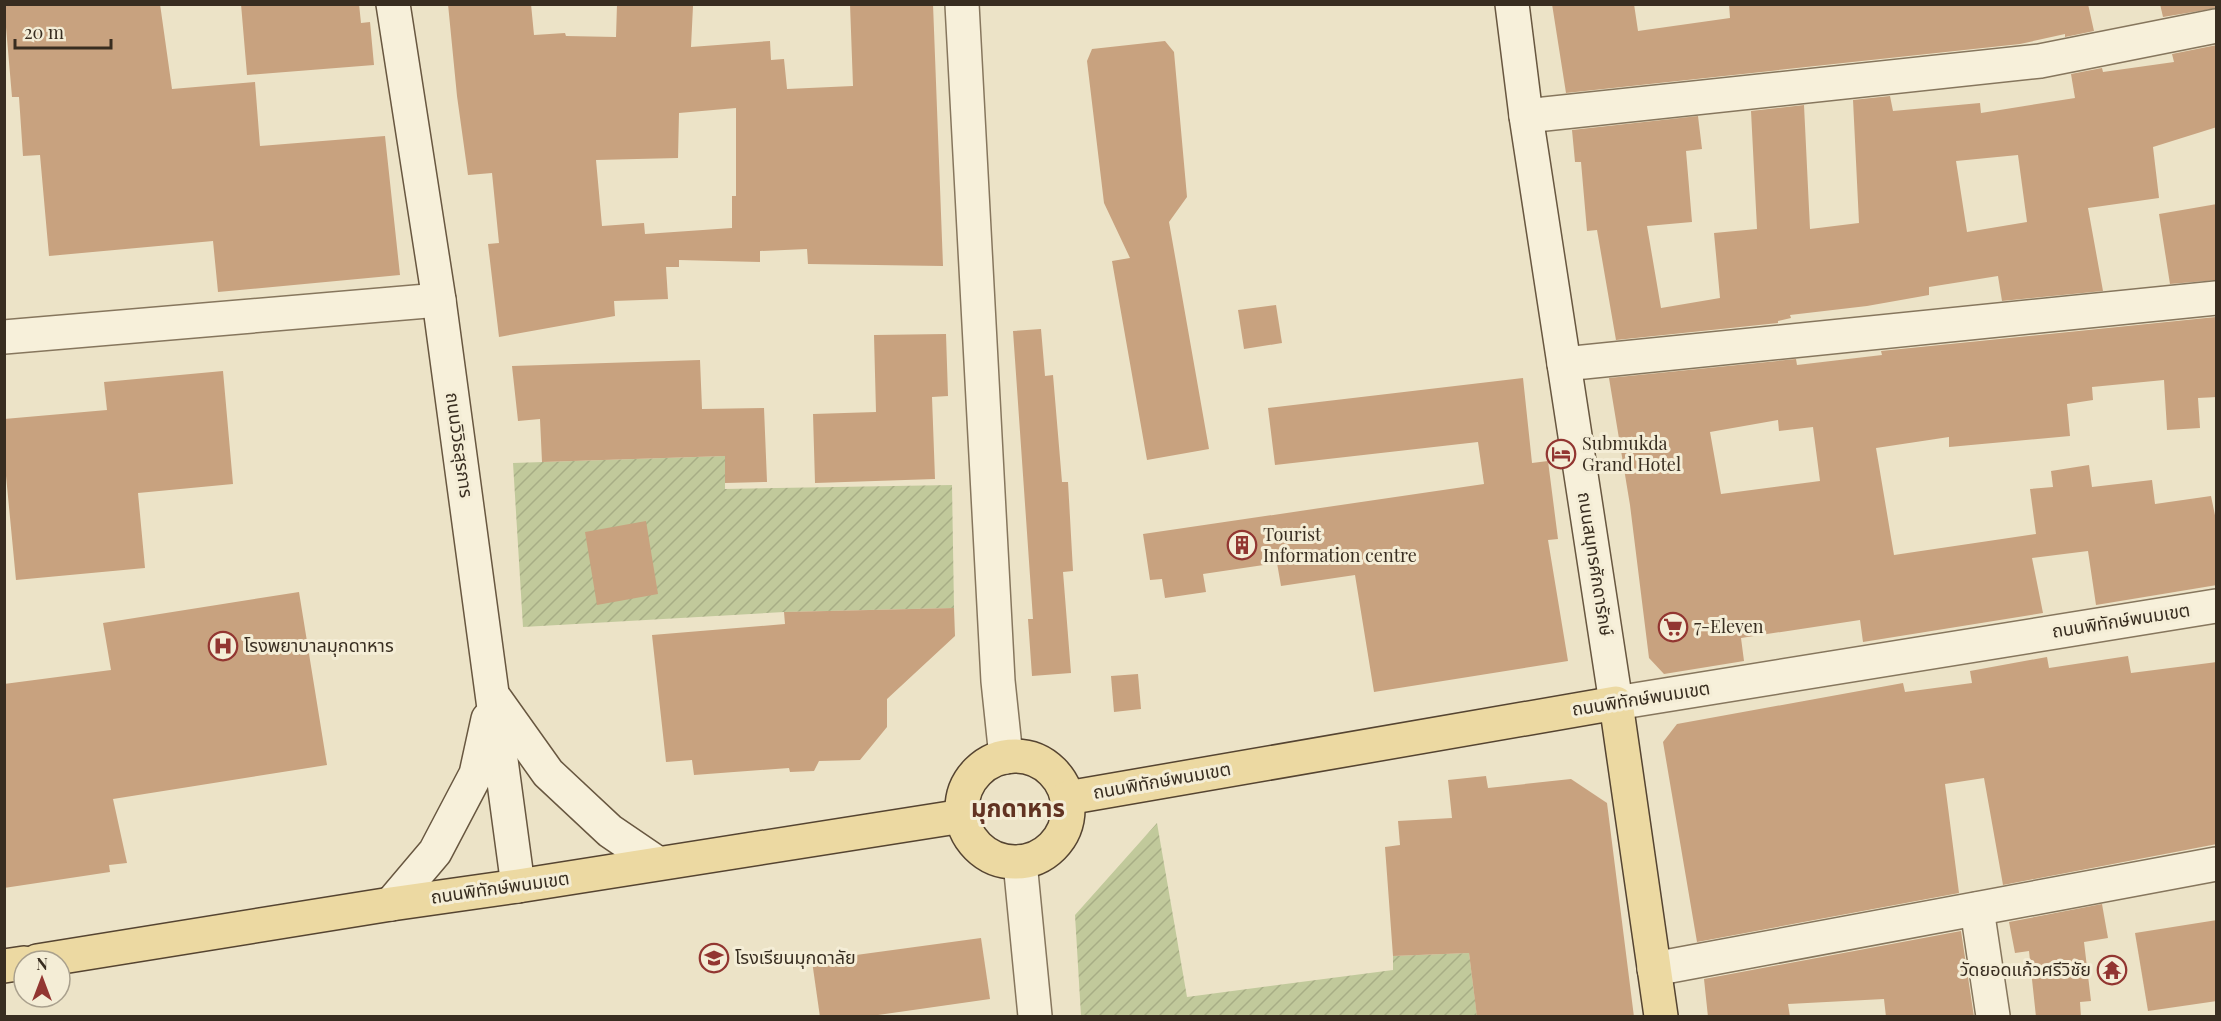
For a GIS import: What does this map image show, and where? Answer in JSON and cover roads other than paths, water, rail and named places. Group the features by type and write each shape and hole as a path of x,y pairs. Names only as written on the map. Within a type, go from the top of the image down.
{"main road":[{"name":"ถนนพิทักษ์พนมเขต","path":"1067,798 1616,703"},
{"name":"ถนนสมุทรศักดารักษ์","path":"1616,703 1661,1017"},
{"path":"1014,755 1034,759 1050,769 1066,792 1069,808 1066,826 1055,845 1040,856 1020,862 990,856 975,845 963,823 962,805 966,788 976,772 996,759 1006,757 1014,755"},
{"name":"ถนนพิทักษ์พนมเขต","path":"72,955 963,816"}],"street":[{"name":"ถนนวิวิธสุรการ","path":"393,4 439,300 518,886"},
{"path":"962,4 998,681 1006,757"},
{"name":"ถนนสมุทรศักดารักษ์","path":"1512,4 1526,116 1616,703"},
{"path":"1526,116 2040,61 2217,26"},
{"path":"1564,364 2217,298"},
{"path":"4,337 439,300"},
{"name":"ถนนพิทักษ์พนมเขต","path":"1616,703 2217,606"},
{"path":"493,696 548,773 610,831 657,863"},
{"path":"391,904 435,852 476,774 493,696"},
{"path":"1020,862 1035,1017"},
{"path":"1654,969 2217,864"},
{"path":"1977,909 1993,1017"}],"place":[{"name":"Submukda Grand Hotel","path":"1561,454"},
{"name":"Tourist Information centre","path":"1242,545"},
{"name":"7-Eleven","path":"1673,627"},
{"name":"โรงพยาบาลมุกดาหาร","path":"223,646"},
{"name":"โรงเรียนมุกดาลัย","path":"714,958"},
{"name":"วัดยอดแก้วศรีวิชัย","path":"2112,970"}],"district":[{"name":"มุกดาหาร","path":"1018,809"}]}
